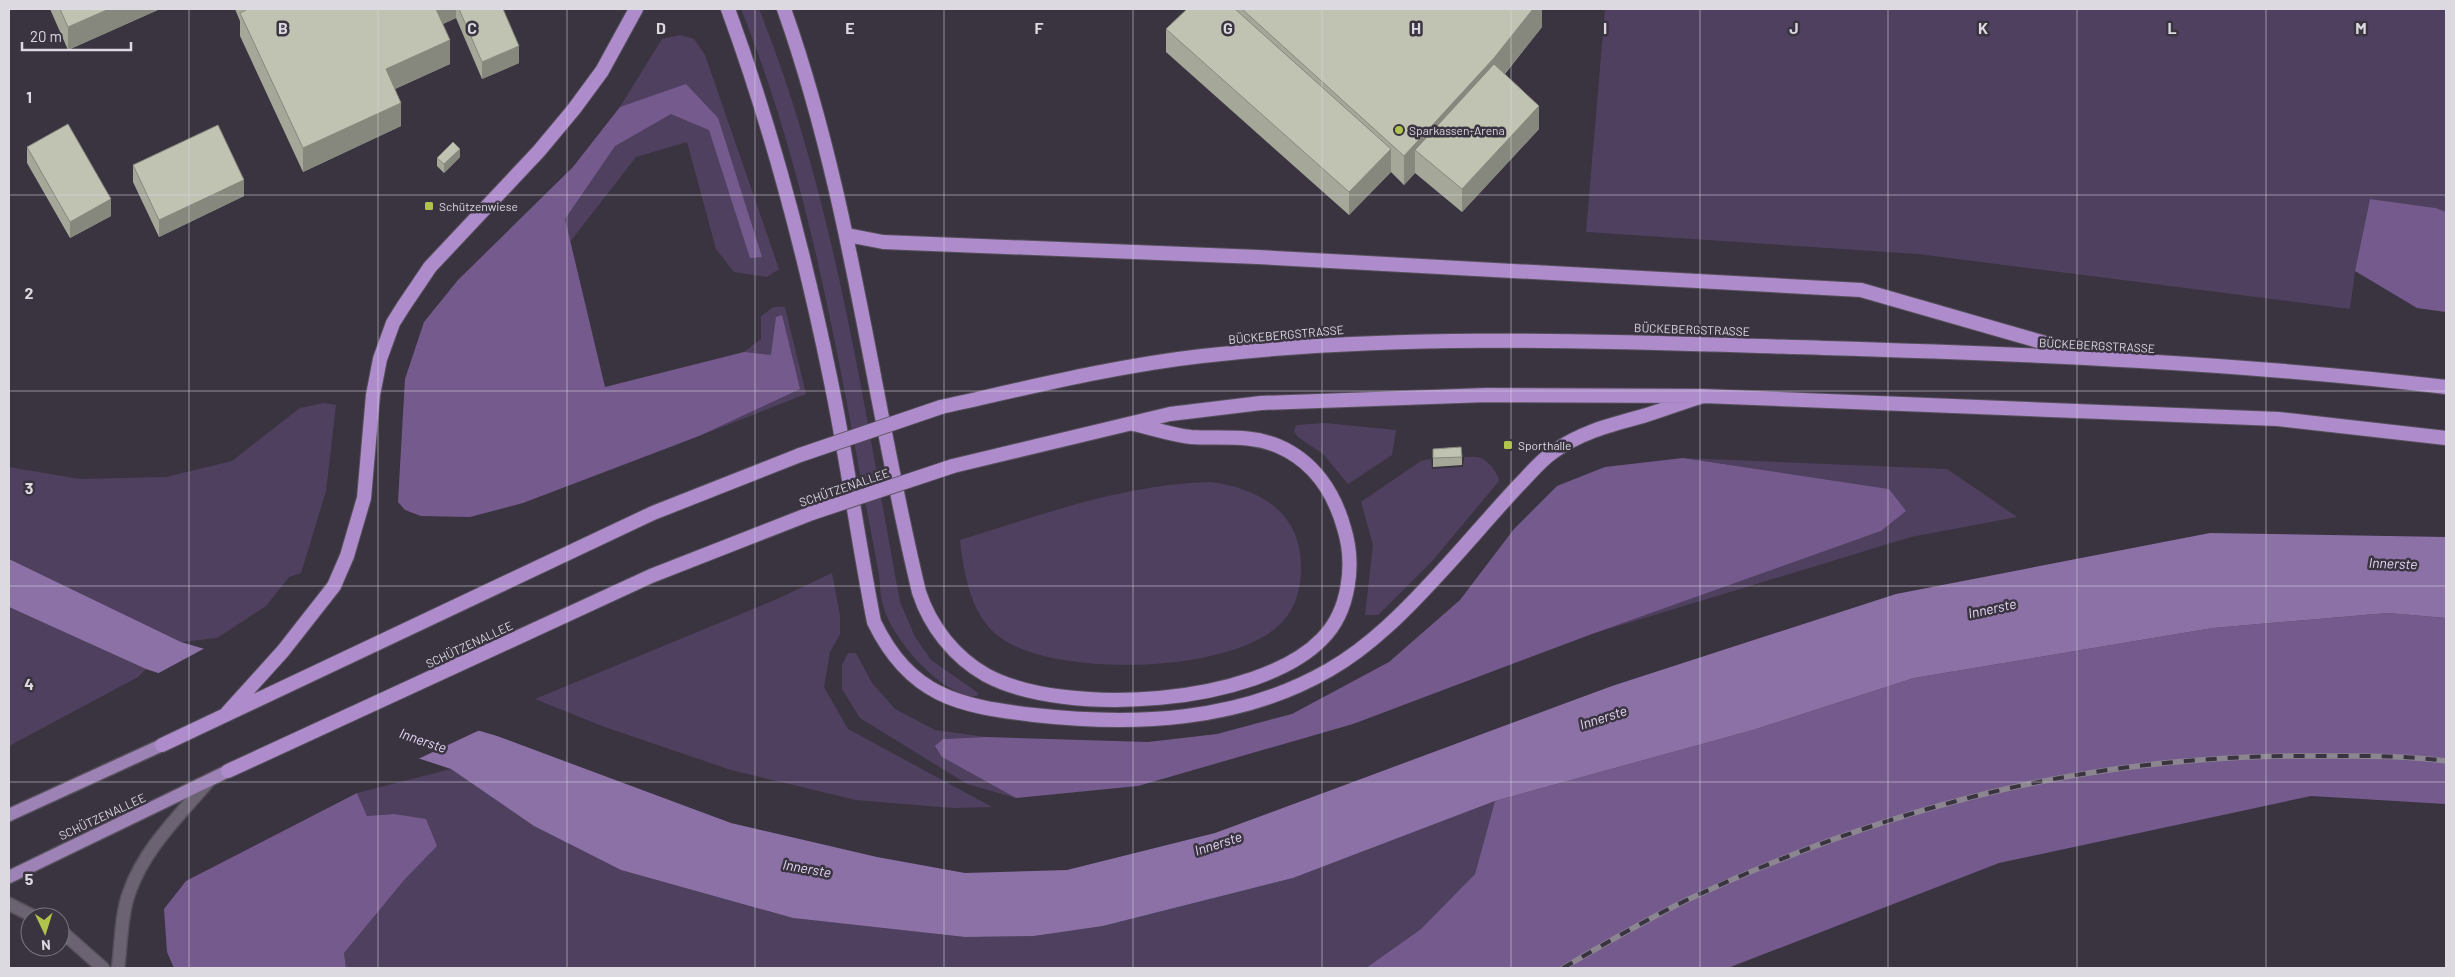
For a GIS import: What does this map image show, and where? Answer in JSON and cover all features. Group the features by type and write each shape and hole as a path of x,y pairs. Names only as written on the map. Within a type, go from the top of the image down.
{"highway":[{"path":"728,9 776,150 810,286 830,378 874,622 882,638 903,667 914,678 946,698 990,710 1080,719 1141,720 1178,718 1217,711 1253,702 1297,687 1331,669 1352,654 1412,603 1549,454 1586,432 1703,396"},
{"path":"784,9 802,60 847,235 919,592 930,622 967,661 985,674 1003,682 1042,694 1092,698 1136,698 1188,694 1249,680 1287,664 1322,638 1340,611 1350,569 1350,554 1347,536 1335,502 1319,476 1290,452 1263,441 1245,437 1190,437 1128,423"},
{"path":"162,745 227,713 283,651 334,586 347,556 364,498 373,395 380,359 393,323 430,267 539,151 574,109 602,72 633,12"},
{"path":"847,235 883,242 1258,257 1861,290 2104,360"},
{"name":"BÜCKEBERGSTRASSE","path":"227,713 653,514 800,455 941,407 1046,384 1198,356 1351,343 1496,339 1606,341 1950,352 2104,360 2354,376 2446,387"},
{"path":"1128,423 1170,414 1279,402 1487,395 1703,396 2278,419 2446,438"},
{"name":"SCHÜTZENALLEE","path":"228,771 651,576 812,513 953,466 1128,423"}],"main road":[{"path":"9,815 162,745"},
{"name":"SCHÜTZENALLEE","path":"9,877 228,771"}],"street":[{"path":"118,968 128,895 137,874 148,853 208,782"},
{"path":"70,937 103,968"}],"shaded area":[{"path":"741,9 759,9 785,81 808,154 844,302 900,602 915,637 931,660 978,693 977,696 963,694 934,677 896,633 883,605 879,574 824,288 788,147 766,77"},
{"path":"1605,9 2446,9 2446,212 2436,208 2370,199 2355,271 2350,309 1918,254 1586,232"},
{"path":"680,35 694,39 705,55 779,269 767,277 734,272 716,249 687,142 636,157 569,243 565,219 573,167 620,107 662,39"},
{"path":"686,84 718,118 762,257 750,258 709,130 671,114 615,146 565,219 605,387 744,352 771,355 776,317 782,315 800,389 699,436 523,503 470,517 421,516 405,510 398,502 405,379 424,322 458,280 573,167 620,107"},
{"path":"2370,199 2436,208 2446,212 2446,312 2417,308 2355,271"},
{"path":"774,307 785,307 806,394 699,436 744,352 761,339 761,316"},
{"path":"324,403 336,405 326,491 301,573 289,577 266,606 217,638 181,642 9,559 9,467 80,479 166,477 232,461 300,408"},
{"path":"1325,423 1396,430 1392,455 1348,484 1323,454 1298,437 1294,431 1296,425"},
{"path":"1464,457 1477,457 1484,460 1495,471 1499,481 1434,559 1378,615 1365,615 1373,545 1361,502 1421,461 1431,459 1432,469 1463,467"},
{"path":"1683,458 1947,469 2017,517 1911,537 1592,634 1881,531 1889,489"},
{"path":"1683,458 1889,489 1906,511 1881,531 1592,634 1353,724 1138,786 1016,798 942,757 935,746 943,739 986,737 1148,742 1217,734 1292,714 1389,662 1460,600 1514,529 1557,486 1605,467"},
{"path":"1210,482 1245,490 1261,497 1286,518 1294,533 1299,549 1301,569 1297,596 1291,610 1283,621 1260,639 1227,652 1188,660 1145,664 1102,664 1062,660 1027,651 1001,638 982,619 967,581 960,540 1083,502 1146,488"},
{"path":"832,573 840,616 840,634 830,652 824,687 848,729 992,807 953,808 856,800 731,770 602,726 535,699 775,600"},
{"path":"9,607 146,669 138,677 9,746"},
{"path":"2388,613 2446,618 2446,804 2311,796 1999,863 1728,968 1366,968 1421,929 1475,874 1495,801 1753,730 1914,678 2213,628"},
{"path":"848,653 856,653 872,683 895,709 935,730 986,737 943,739 942,757 1016,798 967,784 860,718 842,689 842,665"},
{"path":"451,769 534,826 621,870 793,918 965,937 1034,936 1103,926 1293,878 1495,801 1475,874 1421,929 1366,968 346,968 344,953 405,879 437,845 394,814 367,816 357,793"},
{"path":"357,793 367,816 394,814 426,819 437,846 405,879 344,953 346,968 174,968 167,952 164,909 186,881"}],"water":[{"name":"Innerste","path":"2210,533 2446,537 2446,618 2388,613 2213,628 1914,678 1753,730 1495,801 1293,878 1103,926 1034,936 965,937 793,918 621,870 534,826 451,769 146,669 9,607 9,559 181,642 497,736 731,823 877,857 965,873 1067,870 1215,833 1612,686 1896,594"}],"pier":[{"path":"207,647 482,729 416,760 155,675"}],"building":[{"path":"60,9 109,9 68,27"},
{"path":"245,9 436,9 450,40 386,69 401,103 303,148 240,13"},
{"path":"459,9 503,9 519,46 482,62"},
{"path":"1187,9 1235,9 1391,149 1349,192 1166,29"},
{"name":"Sparkassen-Arena","path":"1242,9 1533,9 1494,58 1404,156"},
{"path":"1494,64 1539,106 1462,189 1415,150"},
{"path":"68,124 111,199 70,222 27,147"},
{"path":"218,125 244,180 159,220 133,165"},
{"path":"453,142 460,149 444,164 437,158"},
{"path":"1461,447 1462,457 1433,458 1433,449"}],"railway":[{"path":"1563,968 1673,907 1765,866 1841,837 1917,812 1995,792 2073,776 2152,764 2233,758 2381,756 2446,761"}],"place":[{"name":"Sparkassen-Arena","path":"1399,130"},
{"name":"Schützenwiese","path":"429,206"},
{"name":"Sporthalle","path":"1508,445"}]}
